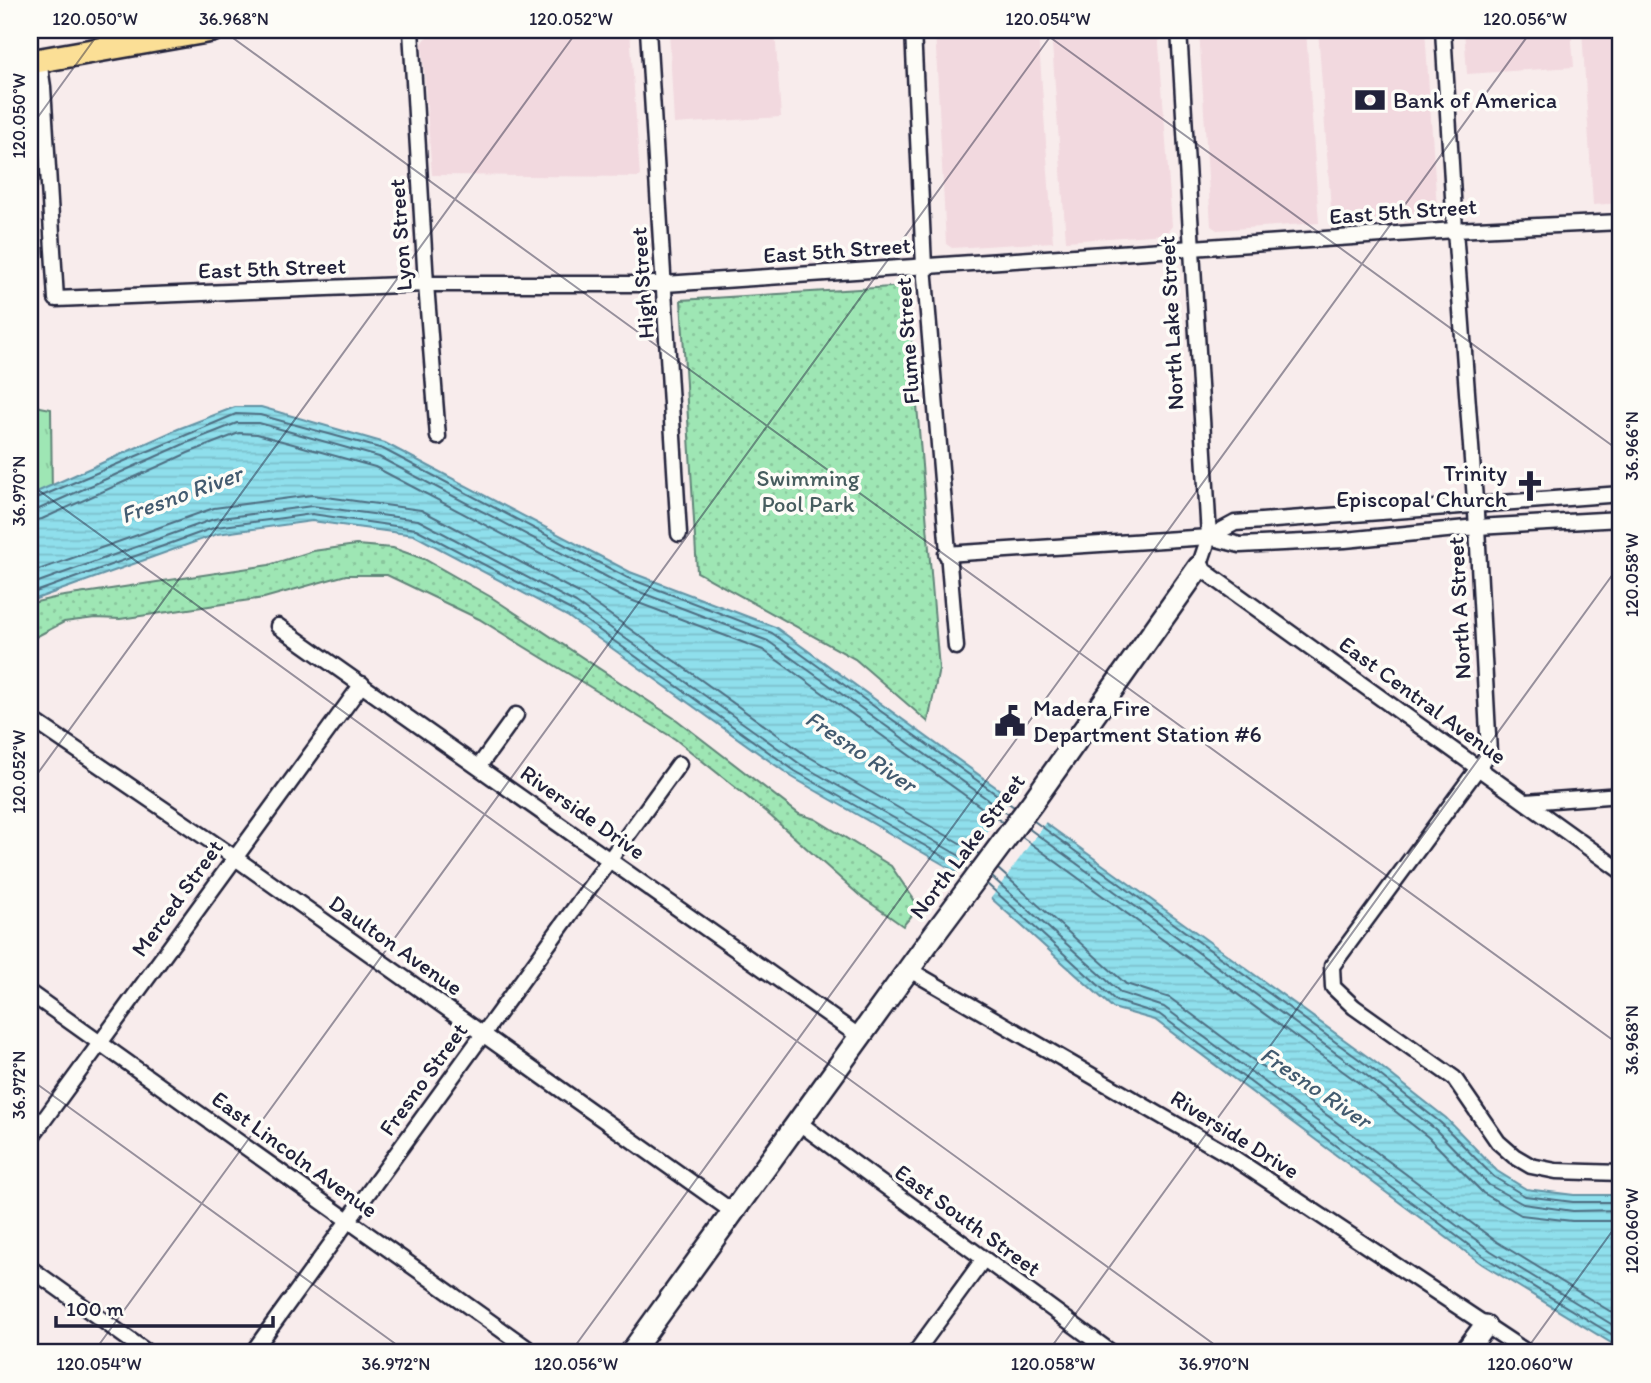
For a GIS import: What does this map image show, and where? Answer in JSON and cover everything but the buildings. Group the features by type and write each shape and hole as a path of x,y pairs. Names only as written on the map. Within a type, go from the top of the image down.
{"main road":[{"path":"34,61 212,30"}],"street":[{"name":"Lyon Street","path":"411,30 438,437"},
{"name":"High Street","path":"648,30 679,534"},
{"name":"Flume Street","path":"913,30 924,266 946,554 956,647"},
{"name":"North Lake Street","path":"631,1353 908,969 1032,803 1199,567 1209,537 1179,30"},
{"name":"North A Street","path":"1443,30 1476,504 1489,753 1332,966 1333,987 1354,1007 1454,1078 1498,1143 1514,1156 1531,1166 1556,1171 1619,1170"},
{"name":"East 5th Street","path":"34,61 43,87 55,299 426,284 665,284 1455,230 1621,222"},
{"path":"1209,537 1235,523 1621,494"},
{"path":"946,554 1209,537 1240,545 1345,540 1477,527 1621,519"},
{"name":"East Central Avenue","path":"1199,567 1621,871"},
{"name":"Riverside Drive","path":"278,626 860,1037"},
{"name":"Merced Street","path":"30,1139 362,684"},
{"path":"479,766 516,715"},
{"name":"Daulton Avenue","path":"30,718 234,857 733,1212"},
{"name":"Fresno Street","path":"252,1353 679,764"},
{"path":"1526,802 1621,795"},
{"name":"Riverside Drive","path":"908,969 1234,1158 1528,1353"},
{"name":"East Lincoln Avenue","path":"30,993 534,1353"},
{"name":"East South Street","path":"798,1122 1112,1353"},
{"path":"915,1353 983,1260"},
{"path":"30,1268 148,1353"},
{"path":"1465,1353 1485,1326"}],"shaded area":[{"path":"519,30 630,30 640,177 432,175 422,44 428,35"},
{"path":"669,30 775,30 781,117 674,124"},
{"path":"935,30 1038,30 1053,242 952,248 946,244"},
{"path":"1051,30 1158,30 1172,226 1166,234 1066,241"},
{"path":"1199,30 1306,30 1319,223 1217,230 1211,226"},
{"path":"1318,30 1425,30 1437,208 1432,216 1332,223"},
{"path":"1464,30 1571,30 1574,67 1467,74"},
{"path":"1582,30 1621,30 1621,203 1593,205"}],"green space":[{"name":"Swimming Pool Park","path":"907,286 939,669 928,722 855,659 697,572 681,300"},
{"path":"30,405 51,409 53,586 30,596"},
{"path":"356,545 393,548 424,559 491,597 677,720 799,814 815,819 891,866 919,907 903,926 859,895 766,812 675,739 479,619 387,575 346,575 264,598 120,619 95,618 64,622 30,640 30,603 269,565 313,551"}],"water":[{"name":"Fresno River","path":"235,407 261,407 385,443 630,572 775,627 1375,1062 1446,1118 1497,1171 1526,1189 1574,1195 1621,1195 1621,1349 1482,1264 1155,1020 1113,1008 972,881 792,777 567,616 414,535 312,521 217,534 30,601 30,495 178,429"}],"pier":[{"path":"1014,794 1048,819 989,901 970,883 956,875"}],"place":[{"name":"Bank of America","path":"1370,100"},
{"name":"Trinity Episcopal Church","path":"1530,486"},
{"name":"Madera Fire Department Station #6","path":"1010,721"}]}
